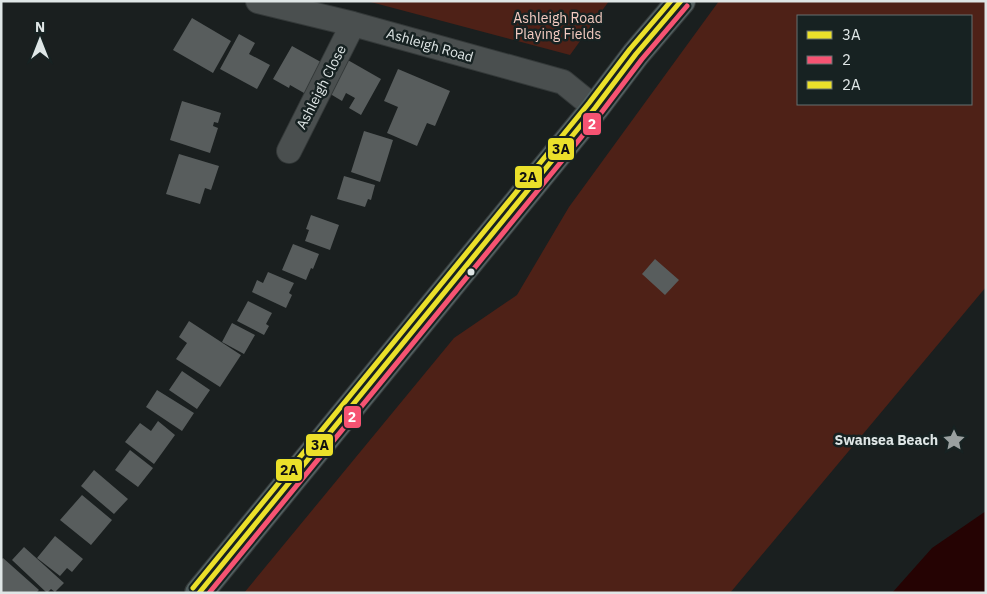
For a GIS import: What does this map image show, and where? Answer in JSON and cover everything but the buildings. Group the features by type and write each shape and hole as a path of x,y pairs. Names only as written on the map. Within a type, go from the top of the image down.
{"main road":[{"path":"199,593 681,1"}],"street":[{"name":"Ashleigh Road","path":"258,1 353,24 563,82 594,108"},
{"name":"Ashleigh Close","path":"289,151 353,24"}],"green space":[{"name":"Ashleigh Road Playing Fields","path":"367,1 609,1 570,55"},
{"path":"719,1 986,1 986,287 730,593 244,593 454,338 517,295 569,207"}],"shaded area":[{"path":"986,511 986,593 892,593 932,548"}],"transit line":[{"name":"2A","path":"193,588 671,1"},
{"name":"3A","path":"199,593 681,1"},
{"name":"2","path":"209,593 687,6"}],"place":[{"name":"Swansea Beach","path":"954,440"}]}
